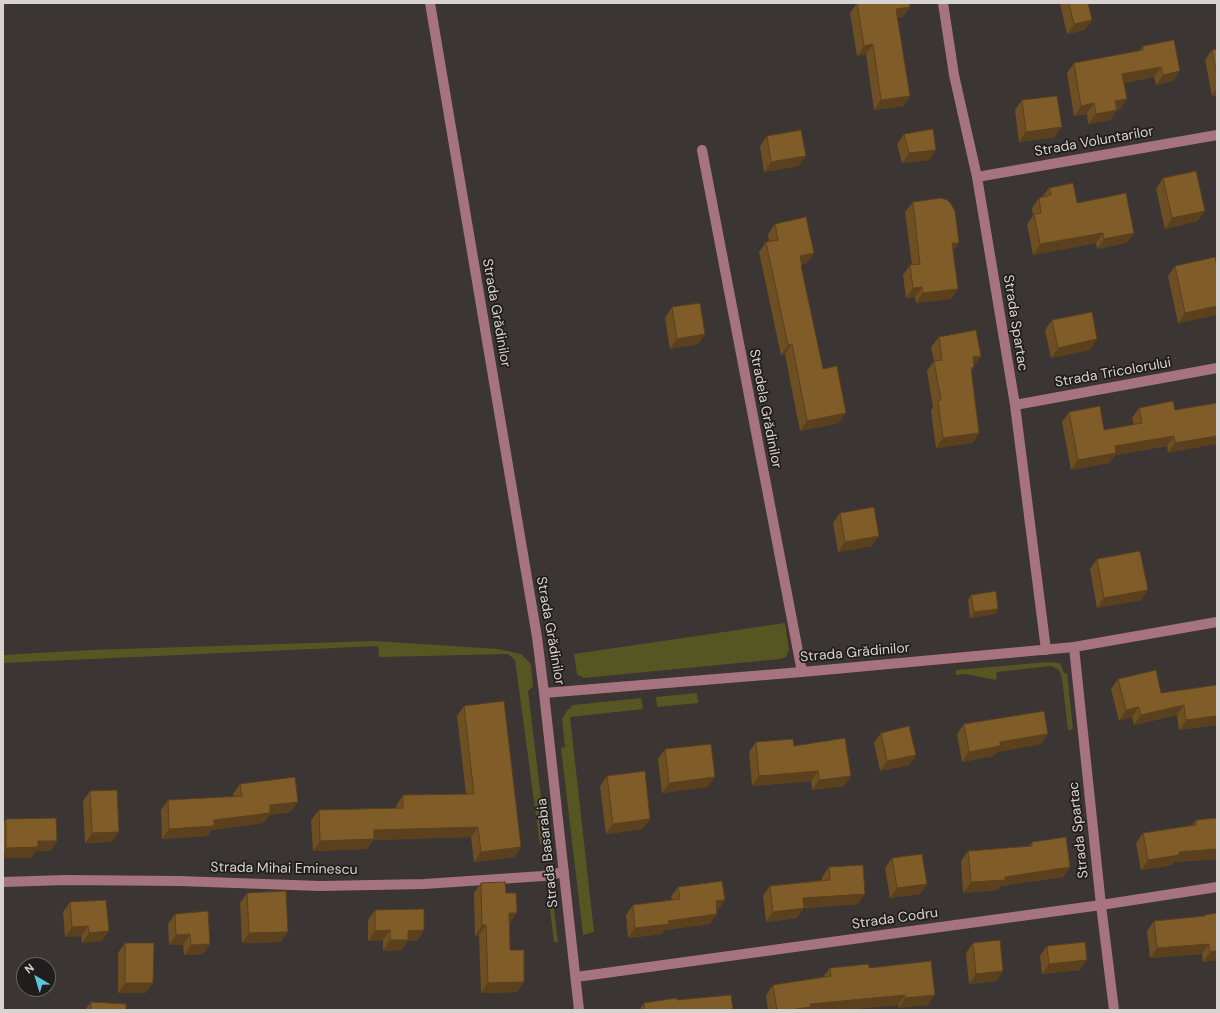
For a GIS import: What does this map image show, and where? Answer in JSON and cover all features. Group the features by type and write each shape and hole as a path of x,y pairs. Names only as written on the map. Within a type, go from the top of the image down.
{"street":[{"name":"Strada Grădinilor","path":"430,3 537,637 544,693 1046,650 1074,647 1217,622"},
{"name":"Strada Spartac","path":"943,3 954,75 977,177 1015,405 1046,650"},
{"name":"Strada Voluntarilor","path":"977,177 1217,135"},
{"name":"Stradela Grădinilor","path":"702,150 802,672"},
{"name":"Strada Tricolorului","path":"1015,405 1217,368"},
{"name":"Strada Spartac","path":"1074,647 1101,905 1114,1010"},
{"name":"Strada Basarabia","path":"544,693 580,1010"},
{"name":"Strada Mihai Eminescu","path":"3,882 65,880 180,881 320,886 416,884 544,876 564,872"},
{"name":"Strada Codru","path":"576,977 1101,905 1217,887"}],"shaded area":[{"path":"785,623 789,650 786,657 780,659 584,678 577,674 574,654"},
{"path":"375,641 498,649 521,654 531,664 533,687 528,691 546,839 540,845 515,660 508,654 379,657 378,646 3,663 3,655 90,650"},
{"path":"1048,662 1060,663 1064,673 1067,673 1073,729 1068,730 1062,678 1059,670 1051,666 997,672 996,680 965,674 956,675 956,670"},
{"path":"697,693 698,703 657,707 656,697"},
{"path":"641,698 643,709 570,717 594,932 583,935 561,748 565,747 562,719 573,705"},
{"path":"548,893 552,893 558,942 554,942"}],"building":[{"path":"857,3 909,3 910,7 896,9 910,96 881,100 873,44 864,46"},
{"path":"1069,3 1088,3 1092,20 1074,24"},
{"path":"1174,40 1180,71 1163,75 1161,67 1122,74 1127,99 1115,101 1117,110 1096,114 1094,103 1081,106 1074,63 1143,50 1143,46"},
{"path":"1217,49 1217,77 1212,50"},
{"path":"1057,96 1062,127 1026,132 1022,100"},
{"path":"933,129 936,150 909,153 904,134"},
{"path":"801,130 806,156 771,162 767,136"},
{"path":"1196,171 1205,211 1172,218 1163,178"},
{"path":"1073,183 1077,203 1126,193 1134,233 1104,239 1103,233 1040,244 1034,214 1041,213 1039,198 1051,195 1049,188"},
{"path":"941,198 947,200 955,211 959,243 952,243 958,289 923,293 922,287 913,288 910,265 920,264 913,202"},
{"path":"806,217 814,253 800,256 801,266 823,369 837,366 846,413 807,421 792,344 788,345 766,242 778,240 775,224"},
{"path":"1215,257 1217,266 1217,306 1185,313 1175,266"},
{"path":"700,303 705,334 677,339 672,307"},
{"path":"1092,312 1097,339 1058,348 1052,320"},
{"path":"976,330 981,356 973,357 974,367 971,368 979,433 943,438 938,401 941,400 934,361 942,360 939,337"},
{"path":"1173,401 1175,410 1217,403 1217,436 1175,443 1174,436 1115,446 1116,453 1078,460 1069,412 1100,406 1104,430 1142,423 1139,408"},
{"path":"874,507 879,536 845,542 840,513"},
{"path":"1140,551 1148,590 1104,598 1097,559"},
{"path":"996,591 998,609 974,612 971,595"},
{"path":"1156,670 1161,693 1217,685 1217,716 1186,720 1184,705 1141,715 1139,707 1126,710 1118,679"},
{"path":"504,701 521,847 481,852 478,827 374,830 374,839 320,841 319,810 403,808 403,795 474,794 464,706"},
{"path":"1044,711 1048,734 1000,742 1000,746 969,752 964,724"},
{"path":"909,726 916,755 887,761 881,733"},
{"path":"845,738 851,776 819,780 818,771 759,776 756,742 793,739 794,746"},
{"path":"711,744 715,777 669,783 665,749"},
{"path":"645,771 650,819 613,824 607,776"},
{"path":"295,777 298,802 270,805 270,813 214,820 214,826 169,829 168,800 242,796 240,784"},
{"path":"117,790 119,832 92,833 90,791"},
{"path":"56,818 57,841 38,841 38,847 6,848 6,819"},
{"path":"1217,818 1217,849 1179,852 1179,855 1148,860 1143,833 1196,825 1196,820"},
{"path":"1066,837 1070,867 1005,877 1005,880 971,882 968,851 1032,846 1032,842"},
{"path":"922,854 927,884 897,888 892,858"},
{"path":"863,865 865,894 803,898 804,908 773,912 770,886 830,880 829,867"},
{"path":"722,881 725,900 716,901 717,914 668,921 669,924 635,928 633,905 680,899 678,887"},
{"path":"505,882 506,893 516,893 517,913 509,913 510,950 524,950 524,982 488,983 486,925 482,925 481,883"},
{"path":"286,891 288,932 249,933 247,893"},
{"path":"106,900 109,931 89,933 88,926 72,927 70,902"},
{"path":"424,909 424,930 408,931 408,940 390,940 390,930 375,931 375,910"},
{"path":"208,911 210,944 191,945 190,934 176,935 175,914"},
{"path":"1217,913 1217,951 1210,952 1209,944 1157,948 1154,921 1205,916"},
{"path":"1000,940 1003,971 976,974 973,943"},
{"path":"1085,942 1087,960 1049,964 1047,946"},
{"path":"125,943 154,943 153,983 125,983"},
{"path":"931,961 935,995 905,998 905,995 810,1004 811,1007 777,1010 773,985 831,976 830,968 869,964 869,968"},
{"path":"731,995 733,1010 645,1010 644,1003 677,998 677,1000"},
{"path":"91,1002 126,1004 126,1010 91,1010"}]}
